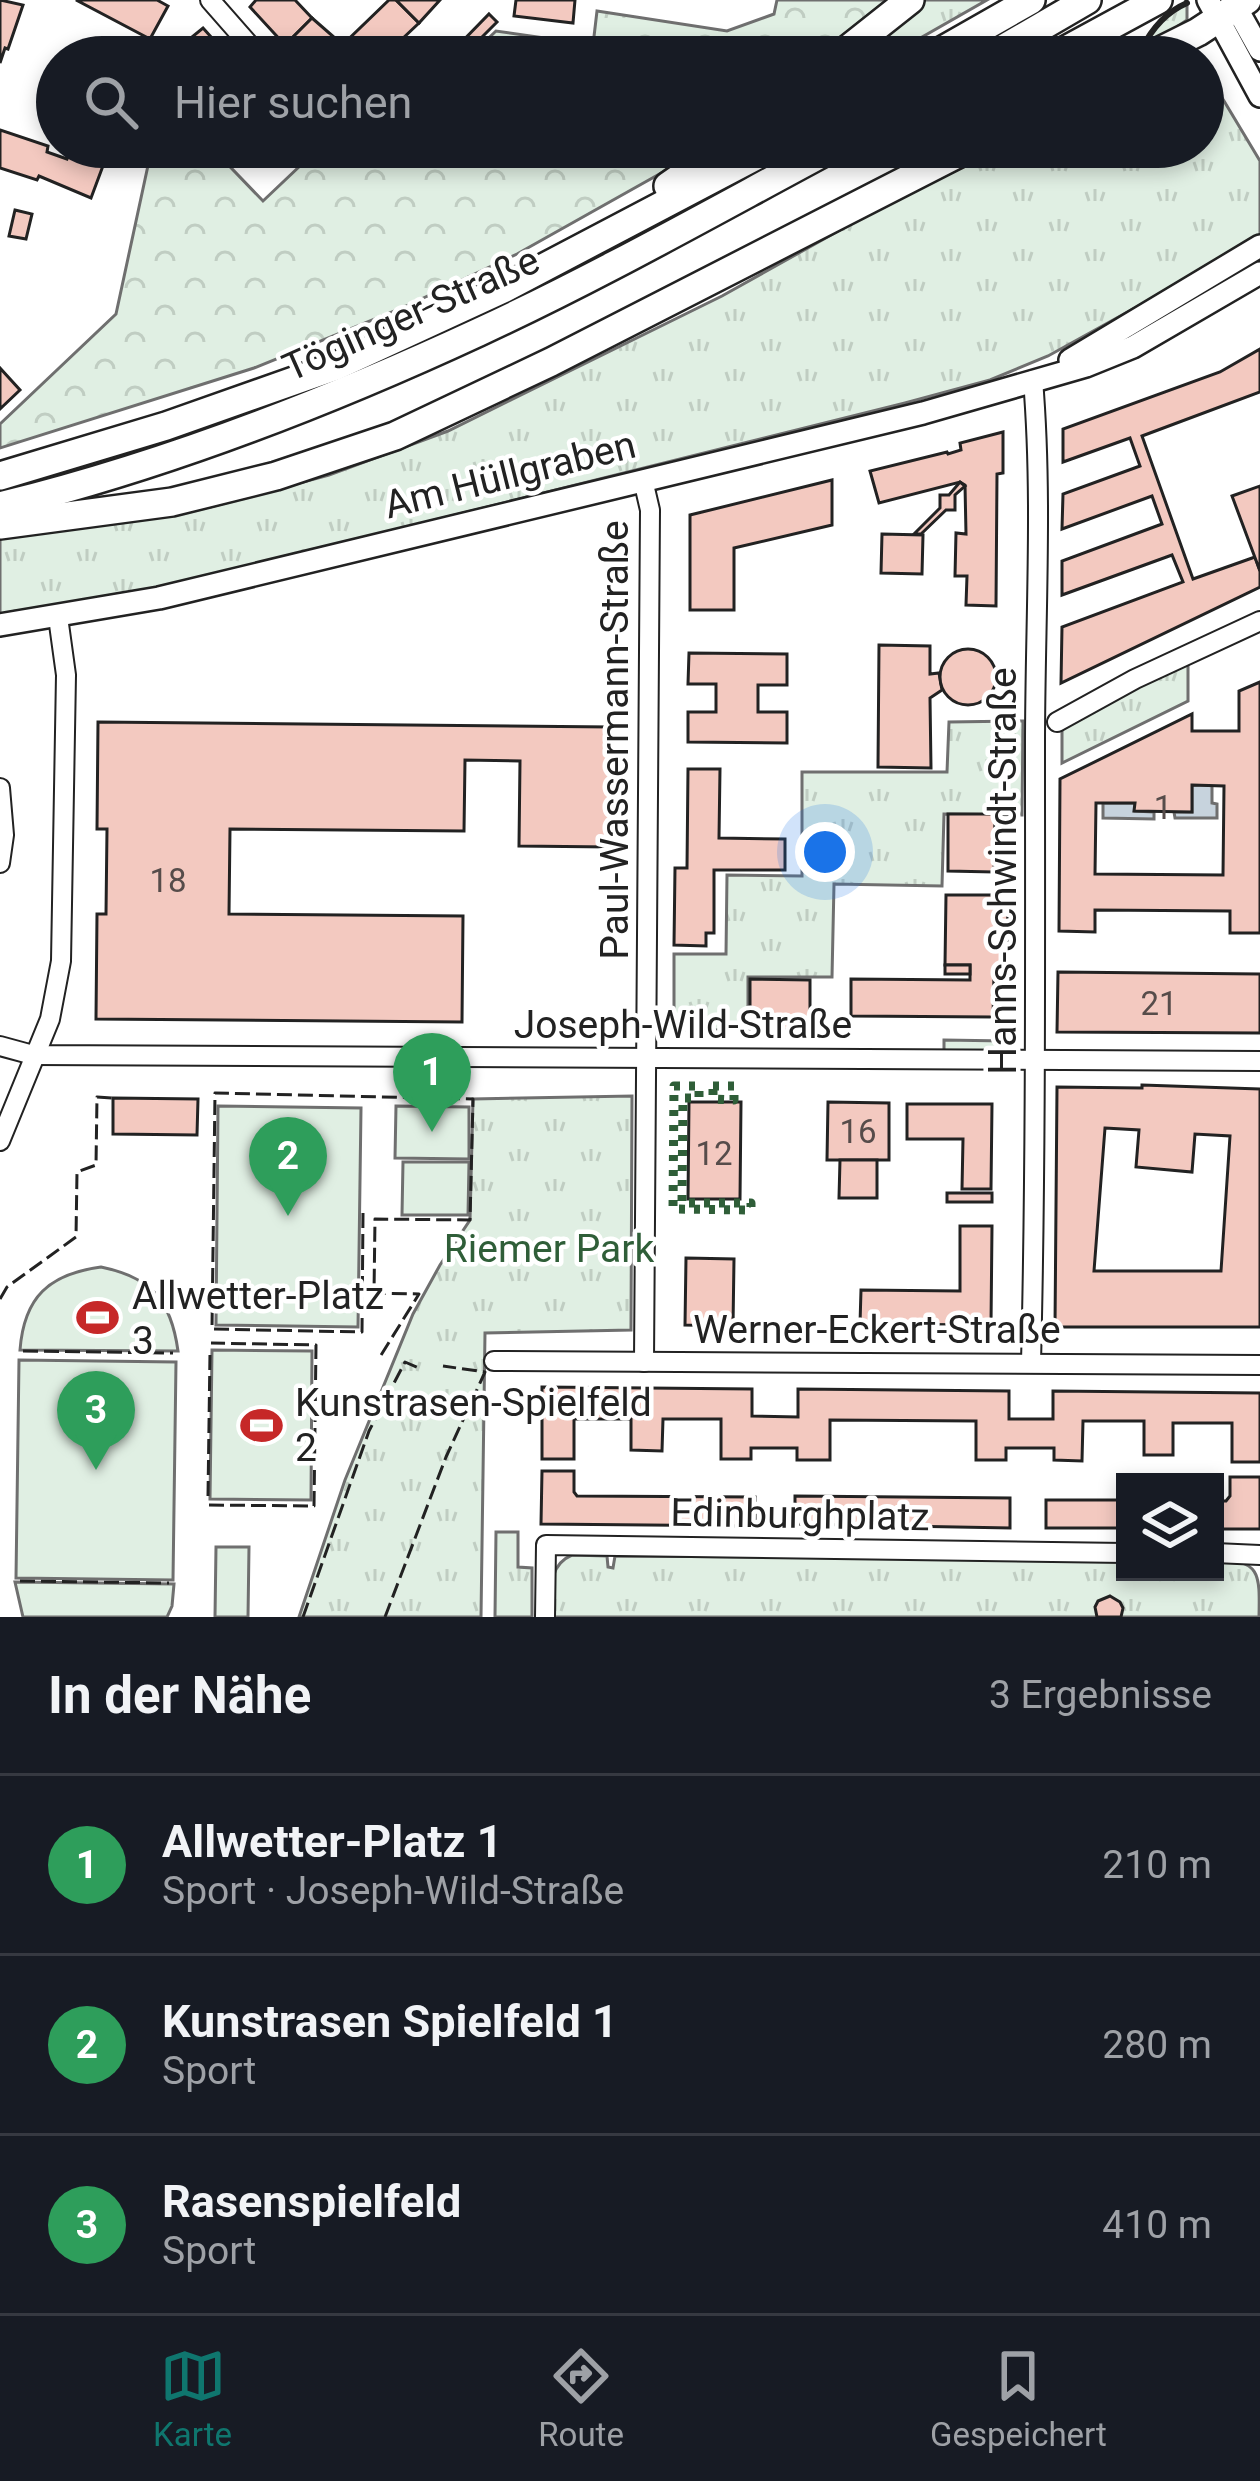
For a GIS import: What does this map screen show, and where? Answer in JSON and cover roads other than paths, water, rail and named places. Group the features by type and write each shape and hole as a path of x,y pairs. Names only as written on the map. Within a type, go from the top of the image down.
{"highway":[{"path":"865,36 910,0"},
{"path":"968,36 1030,0"},
{"path":"1025,36 1087,0"},
{"path":"1092,36 1158,0"},
{"path":"1190,36 1228,5"},
{"path":"503,289 522,264 662,190 694,168"},
{"name":"Töginger Straße","path":"0,476 166,426 336,366 503,289 733,168"},
{"name":"Töginger Straße","path":"0,506 175,453 346,391 479,332 794,168"},
{"path":"0,525 172,502 276,476 395,436 551,362 929,168"}],"main road":[{"path":"1228,5 1260,50"},
{"path":"1228,5 1260,96"},
{"name":"Am Hüllgraben","path":"1033,380 1260,246"},
{"name":"Am Hüllgraben","path":"0,625 159,598 923,413 1086,366 1133,347 1260,273"}],"street":[{"path":"210,0 242,36"},
{"name":"Hanns-Schwindt-Straße","path":"1031,1363 1036,1060 1033,380"},
{"name":"Paul-Wassermann-Straße","path":"643,479 650,510 644,1362"},
{"path":"0,1142 53,1006 61,961 66,675 58,617"},
{"path":"1057,722 1135,679 1260,621"},
{"path":"0,788 4,835 0,862"},
{"name":"Joseph-Wild-Straße","path":"0,1046 33,1054 1260,1061"},
{"name":"Werner-Eckert-Straße","path":"494,1360 1260,1365"},
{"name":"Edinburghplatz","path":"545,1617 546,1545 1116,1553"},
{"path":"1224,1554 1260,1556"}],"place":[{"name":"Allwetter-Platz 1","path":"432,1132"},
{"name":"Kunstrasen Spielfeld 1","path":"288,1216"},
{"name":"Allwetter-Platz 3","path":"98,1318"},
{"name":"Kunstrasen-Spielfeld 2","path":"261,1425"},
{"name":"Rasenspielfeld","path":"96,1470"}],"park label":[{"name":"Riemer Park","path":"549,1249"}]}
